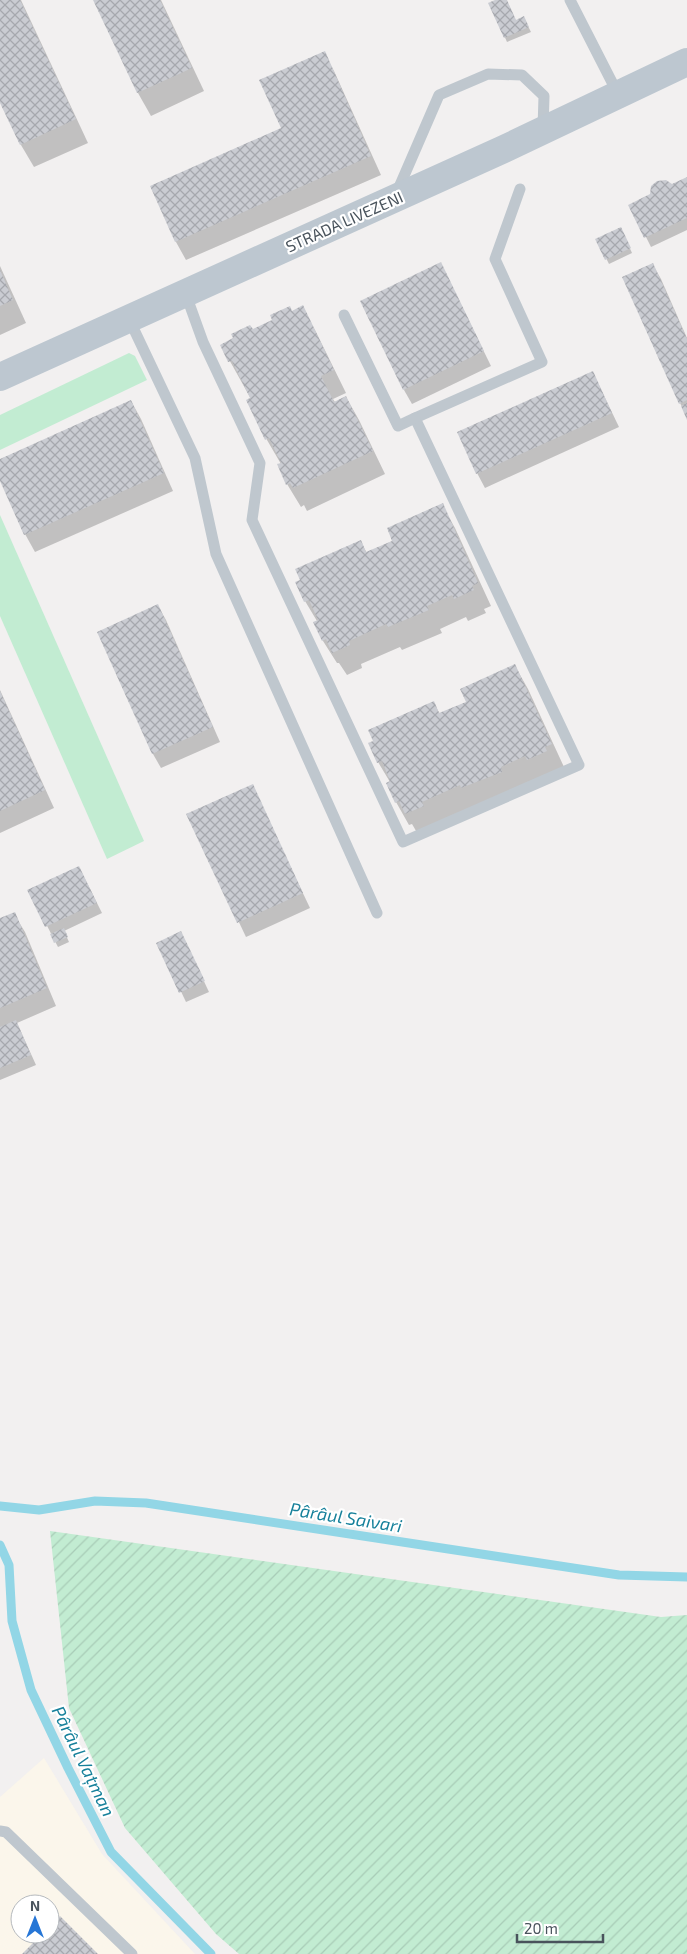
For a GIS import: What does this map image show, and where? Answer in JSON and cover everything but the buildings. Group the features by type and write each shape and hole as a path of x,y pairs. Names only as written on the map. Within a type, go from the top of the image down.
{"main road":[{"name":"STRADA LIVEZENI","path":"0,377 394,199 687,62"}],"lane":[{"path":"570,0 618,94"},
{"path":"394,199 439,95 488,74 522,75 544,96 543,130"},
{"path":"344,315 398,426 542,362 495,259 520,189"},
{"path":"185,292 203,342 260,463 252,520 403,842 579,765 415,418"},
{"path":"129,318 195,458 216,554 376,913"},
{"path":"0,1831 6,1832 132,1954"}],"shaded area":[{"path":"44,1758 102,1854 195,1954 0,1954 0,1797"}],"green space":[{"path":"129,353 135,356 147,380 0,450 0,415"},
{"path":"0,515 144,841 107,859 0,616"},
{"path":"50,1531 661,1617 687,1615 687,1954 239,1954 216,1934 125,1828 69,1708"}],"waterway":[{"name":"Pârâul Saivari","path":"0,1506 39,1510 95,1501 146,1503 619,1575 687,1577"},
{"name":"Pârâul Vațman","path":"0,1545 9,1565 12,1621 31,1690 111,1852 211,1954"}]}
